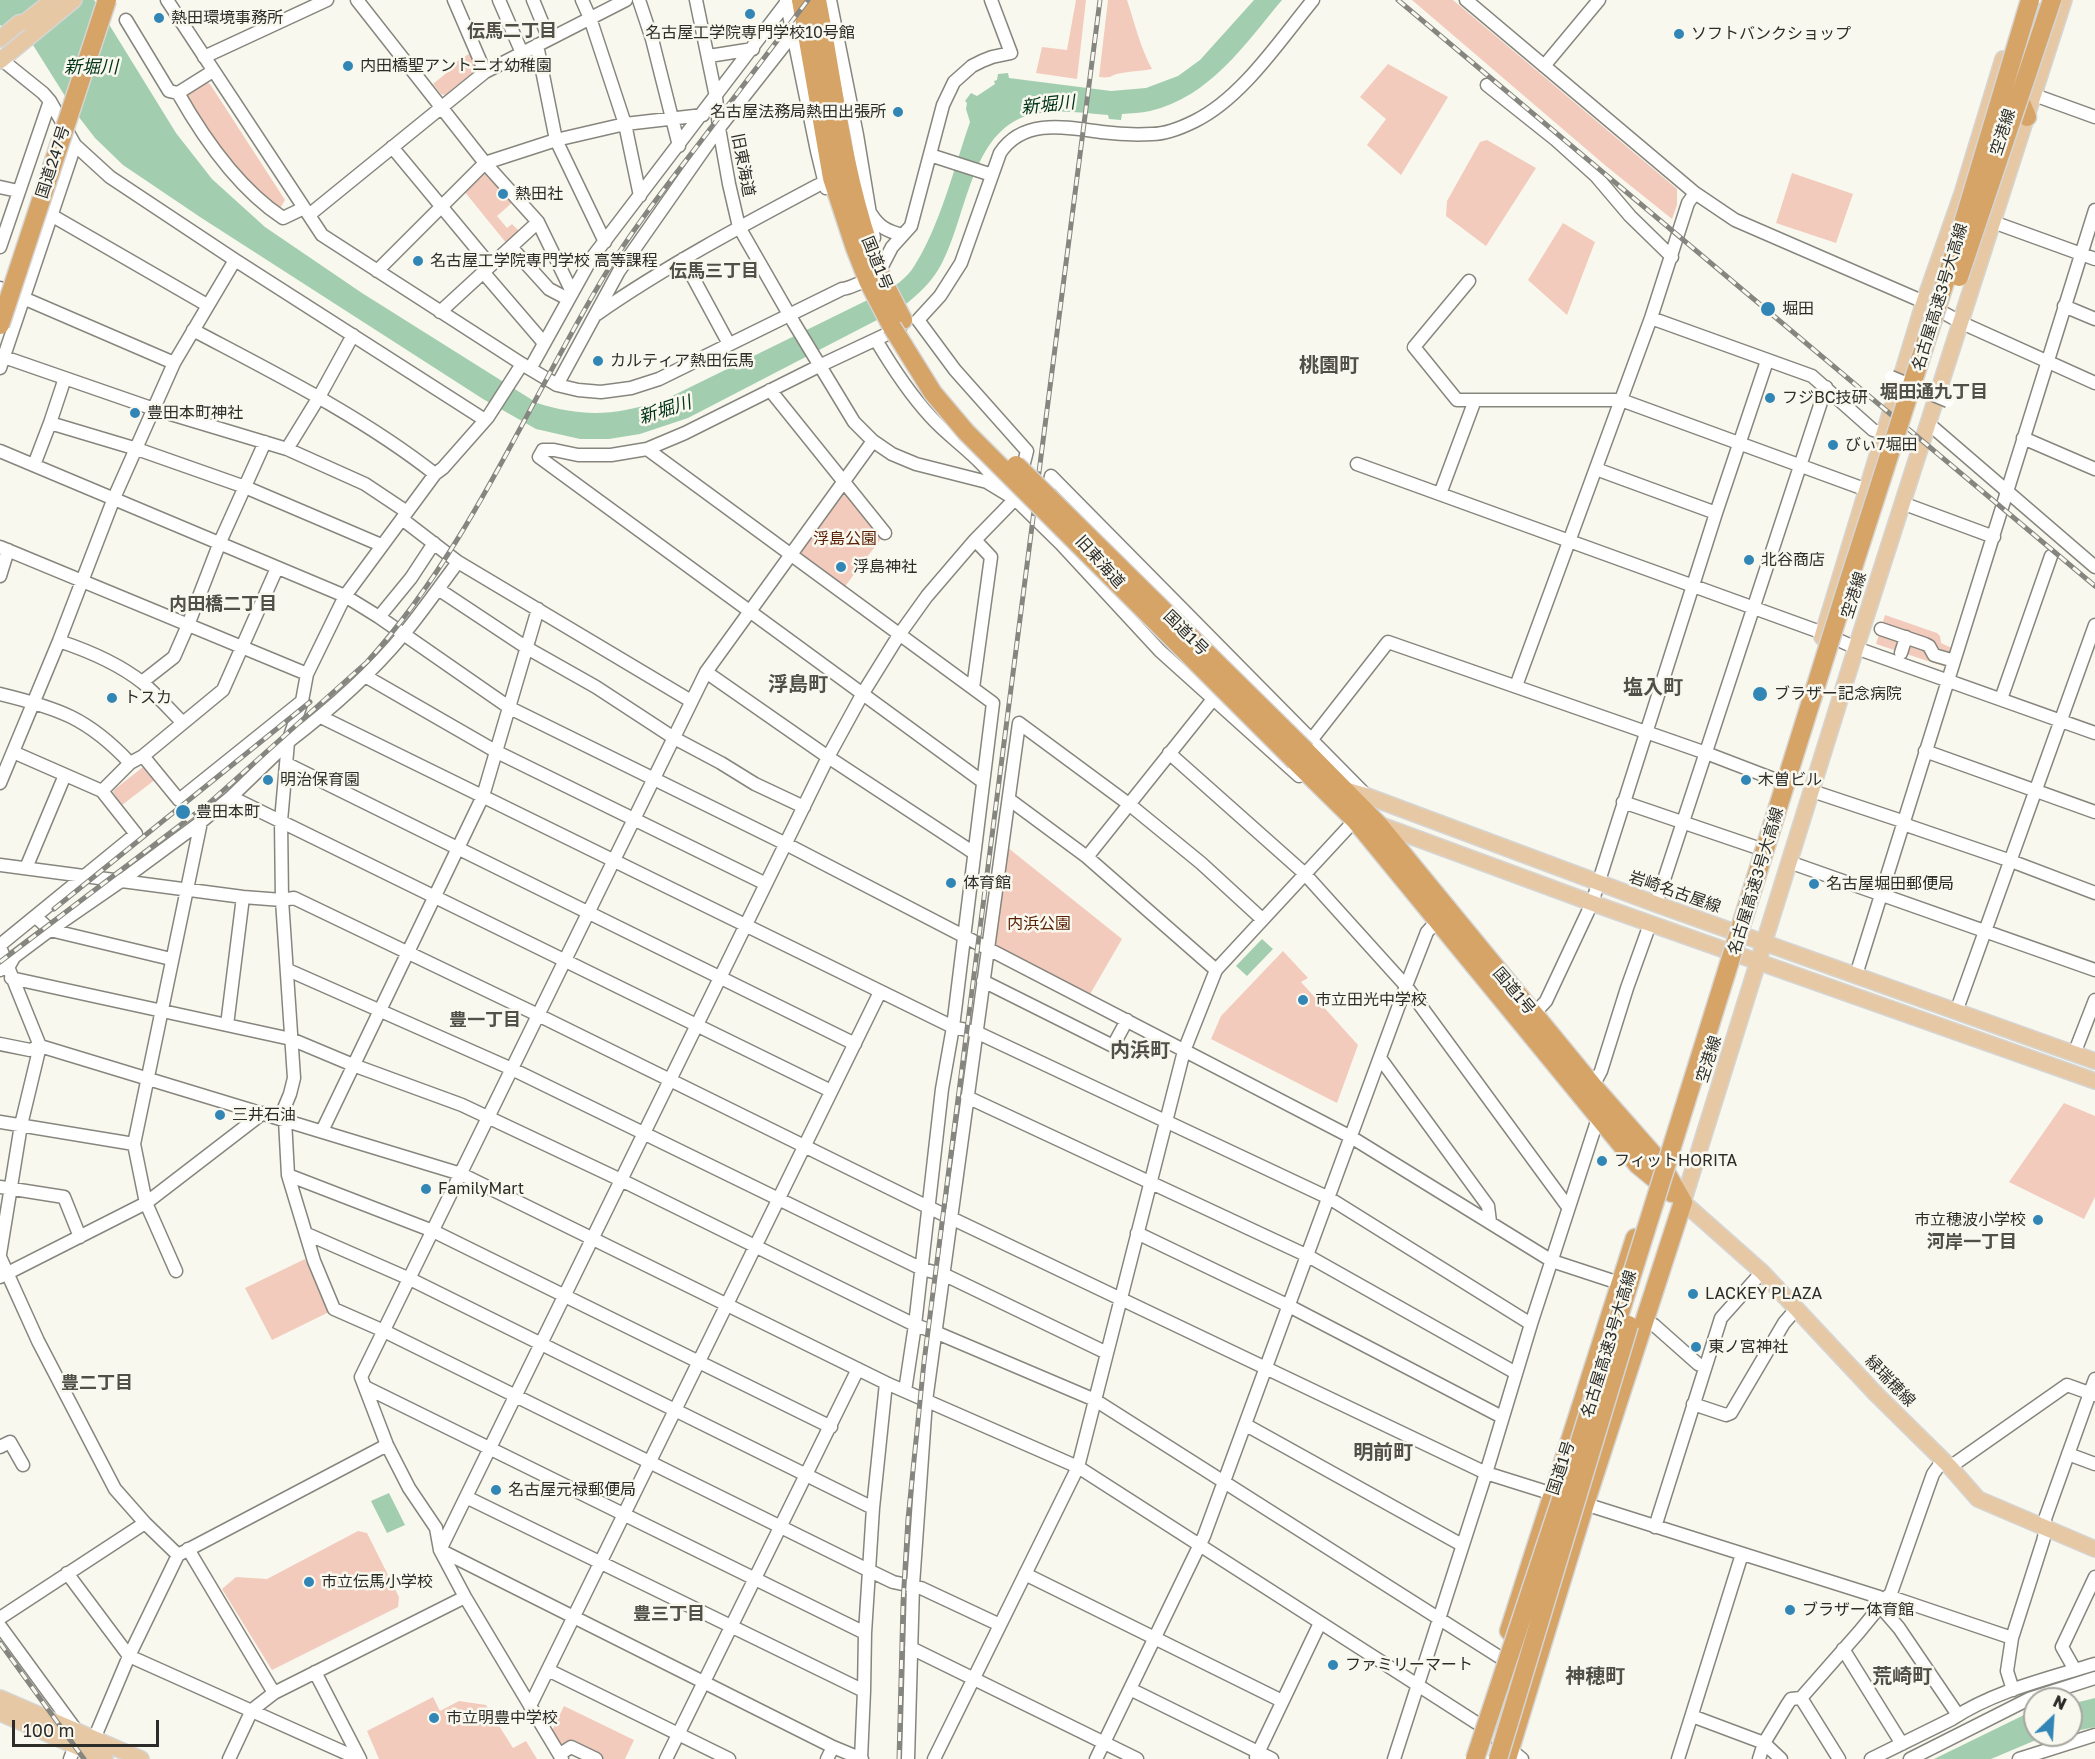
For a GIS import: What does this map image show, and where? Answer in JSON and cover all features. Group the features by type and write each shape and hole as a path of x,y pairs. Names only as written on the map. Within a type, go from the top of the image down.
{"highway":[{"name":"国道247号","path":"0,288 95,0"},
{"name":"国道247号","path":"0,325 107,0"},
{"name":"国道1号","path":"817,0 851,178 873,275"},
{"name":"名古屋高速3号大高線","path":"1474,1759 1574,1460 1849,580 1949,271 2030,0"},
{"path":"2027,117 2015,88 2043,0"},
{"name":"名古屋高速3号大高線","path":"1509,1757 1657,1232 1960,273 2052,0"},
{"name":"国道1号","path":"791,1 832,178 873,275 945,388 976,426 1378,824 1593,1086 1683,1202 1585,1504 1509,1757"},
{"name":"国道1号","path":"1305,750 1352,817 1638,1165 1658,1171"},
{"name":"国道1号","path":"1474,1759 1521,1588 1619,1283 1658,1171"},
{"path":"1488,1759 1529,1625 1521,1588"}],"main road":[{"path":"19,23 20,17 41,0"},
{"path":"0,39 53,0"},
{"path":"4,58 74,0"},
{"name":"空港線","path":"1658,1171 1924,302 1962,194 2023,0"},
{"name":"空港線","path":"1683,1202 1856,648 2064,0"},
{"name":"岩崎名古屋線","path":"1346,790 2095,1061"},
{"path":"1352,817 1378,824 1650,924 2095,1081"},
{"name":"緑瑞穂線","path":"1683,1202 1762,1272 1978,1499 2095,1549"},
{"path":"0,1698 73,1745"},
{"path":"0,1713 105,1759"},
{"path":"73,1745 94,1738 141,1759"}],"street":[{"path":"167,0 322,235 557,385 601,392 631,388 659,379 729,344 791,319 842,289 873,275 911,226 935,157 943,105 954,82 982,61 1011,53 992,0"},
{"path":"204,57 327,0"},
{"path":"357,0 485,163 538,222 570,296"},
{"path":"454,0 485,72"},
{"path":"499,0 522,53"},
{"path":"533,0 549,39"},
{"path":"582,0 625,124 640,196"},
{"path":"126,20 169,91 178,93 219,156 271,210 283,218 306,212 485,72 626,0"},
{"path":"639,0 652,39 679,146"},
{"name":"旧東海道","path":"696,0 709,56 719,128 739,227 854,423 873,441 892,454 916,464 987,483 1015,499 1061,544 1160,651 1333,806 1352,817"},
{"path":"830,0 877,253 873,275"},
{"path":"983,782 539,457 543,450 611,455 647,449 685,433 818,364 918,320 956,274 989,174 1007,143 1032,129 1058,126 1104,132 1154,134 1185,125 1215,109 1244,85 1313,0"},
{"path":"1467,0 1695,194 1735,220 1924,302 1962,323 2095,383"},
{"path":"1544,66 1599,0"},
{"path":"791,1 793,34 824,182 854,264 854,272 842,289"},
{"path":"791,1 591,259 544,343 526,367 513,378 486,419 435,474 381,545 345,596 307,674 302,701 288,742 281,822 282,900 294,1078 282,1119 288,1175 314,1261 334,1308 893,1582 913,1585 1000,1625"},
{"path":"557,385 619,271 719,128 793,34"},
{"path":"537,45 556,140 605,242"},
{"path":"709,56 753,49"},
{"path":"4,58 50,101 75,145 110,177 235,260 486,419"},
{"path":"178,93 213,71"},
{"path":"1996,81 2095,117"},
{"path":"1487,85 1556,140 1596,176 1630,216 1672,257"},
{"path":"0,247 50,101"},
{"path":"378,271 485,163 556,140 625,124 703,115"},
{"path":"75,145 2,363 65,378 154,409 265,442 365,484 458,562 692,701"},
{"path":"392,147 442,207 544,343"},
{"path":"935,157 989,174"},
{"path":"597,315 636,287 683,259 824,182"},
{"path":"0,187 18,190"},
{"path":"1516,686 1651,318 1688,203 1695,194"},
{"path":"1856,975 1902,821 1994,537 2095,210"},
{"path":"870,213 878,225 887,231 902,235"},
{"path":"51,215 207,305"},
{"path":"440,312 538,222"},
{"path":"1993,222 2095,260"},
{"path":"511,247 549,290 570,296"},
{"path":"846,247 873,275"},
{"path":"683,259 729,344"},
{"path":"0,783 83,582 114,498 174,363 235,260"},
{"path":"1469,281 1414,347 1457,400 1621,400 1867,490"},
{"path":"0,288 174,363"},
{"path":"2064,306 2095,319"},
{"path":"1651,318 1812,376 1873,430 1885,433"},
{"path":"440,1550 828,757 863,693 899,635 927,596 975,540 1015,499 1027,451 955,370 918,320"},
{"path":"193,330 319,397 401,447 435,474"},
{"path":"286,449 319,397 353,334"},
{"path":"876,340 894,371 930,417 996,480 1002,491"},
{"path":"1534,1014 1546,1001 1592,903 1716,513 1767,361"},
{"path":"1891,377 1948,400"},
{"path":"34,465 51,423 65,378"},
{"path":"1656,904 1826,387"},
{"path":"770,390 885,533"},
{"path":"1440,494 1475,400"},
{"path":"51,423 137,449 245,487 381,545"},
{"path":"1929,424 2095,567"},
{"path":"2023,438 2095,469"},
{"path":"596,1759 571,1747 561,1757 465,1597 440,1550 436,1528 409,1488 387,1445 361,1377 706,672 873,441"},
{"path":"142,682 174,657 220,542 265,442"},
{"path":"647,449 993,703 905,1391"},
{"path":"0,451 345,596 510,708 786,844 1352,1137 1552,1261 1619,1283"},
{"path":"1357,464 1823,633 1856,648 2095,733"},
{"path":"1596,469 1716,513"},
{"path":"1041,524 1051,476 1091,515 1305,750 1367,796"},
{"path":"1902,503 1994,537"},
{"path":"1061,544 1091,515"},
{"path":"973,688 991,557 975,540"},
{"path":"379,617 411,578 434,543"},
{"path":"0,576 4,549 307,674"},
{"path":"2001,699 2051,556"},
{"path":"7,971 14,957 201,822 288,742 321,717 365,676 403,635 458,562"},
{"path":"102,791 130,763 143,756 223,690 277,568"},
{"path":"438,589 527,648 596,687 674,738 755,784 804,807"},
{"path":"322,1131 483,796 537,609"},
{"path":"1899,620 1901,653"},
{"path":"1956,1012 2035,790 2061,721 2090,656 2095,625"},
{"path":"1881,629 1925,644 1929,646 1934,655 1951,660"},
{"path":"59,641 94,653 114,663 142,682 183,723"},
{"path":"1305,750 1389,642 1707,753 1779,781"},
{"path":"706,672 828,757 974,853"},
{"path":"365,676 497,752 766,884"},
{"path":"0,694 49,706 80,720 111,743 130,763"},
{"path":"1087,857 1214,698"},
{"path":"143,756 179,800 302,701"},
{"path":"321,717 953,1027 976,1032 1329,1198 1531,1324"},
{"path":"908,1759 913,1585 926,1401 1019,723 1130,805 1201,863 1262,919"},
{"path":"1925,751 2095,812"},
{"path":"13,752 102,791 136,834 0,946 7,971 40,1047 5,1188 0,1256 3,1276 115,1490 144,1523 183,1552 274,1693"},
{"path":"1169,753 1305,873 1406,986 1568,1207"},
{"path":"287,764 855,1044"},
{"path":"26,868 65,775"},
{"path":"1812,791 1902,821 1909,826 2095,892"},
{"path":"231,796 831,1091"},
{"path":"1010,800 1087,857 1216,970"},
{"path":"1623,802 1758,848"},
{"path":"934,1759 1078,1467 1184,1051 1216,970 1305,873 1352,817"},
{"path":"176,1271 146,1203 134,1144 201,822"},
{"path":"1790,862 2095,970"},
{"path":"0,865 243,897 282,900 294,898 930,1208 1486,1473 1553,1494"},
{"path":"227,1025 243,897"},
{"path":"36,916 50,930 171,959"},
{"path":"1096,1759 1200,1545 1406,986 1427,932 1437,920"},
{"path":"1593,1086 1601,1071 1650,924"},
{"path":"288,970 512,1069 922,1269 945,1275 1107,1353"},
{"path":"7,971 161,1010 291,1039 353,1065 462,1105 621,1180 915,1325 1095,1400 1501,1658"},
{"path":"983,981 1113,1046 1127,1020"},
{"path":"530,1706 880,992"},
{"path":"2074,1054 2095,1000"},
{"path":"0,1044 30,1050 40,1047 461,1174 886,1383 1078,1467 1483,1727 1509,1757"},
{"path":"1380,1058 1488,1206 1490,1222"},
{"path":"967,1097 1308,1256 1516,1373"},
{"path":"3,1276 146,1203 263,1113"},
{"path":"1394,1759 1599,1115"},
{"path":"0,1122 134,1144"},
{"path":"288,1175 433,1231 831,1427"},
{"path":"5,1188 64,1197 80,1237"},
{"path":"1137,1233 1289,1306 1502,1418"},
{"path":"307,1234 410,1279 873,1508"},
{"path":"1655,1527 1721,1318 1762,1272"},
{"path":"1693,1404 1726,1415 1731,1413 1784,1323 1797,1308"},
{"path":"1644,1321 1654,1325 1698,1364 1705,1367"},
{"path":"666,1759 858,1369"},
{"path":"2013,1690 2007,1671 2012,1638 2046,1528 2045,1519 2092,1394 2095,1379"},
{"path":"440,1550 861,1759 868,1570 886,1383"},
{"path":"1759,1759 1764,1743 1791,1699 1801,1698 1893,1589 1933,1474 2067,1385 2092,1394"},
{"path":"365,1387 866,1633"},
{"path":"1246,1425 1462,1545"},
{"path":"0,1447 9,1442 23,1465"},
{"path":"94,1738 129,1656 183,1552 387,1445"},
{"path":"2068,1454 2095,1464"},
{"path":"466,1497 864,1691"},
{"path":"1585,1504 1879,1597 1884,1601 1899,1628 1958,1715"},
{"path":"0,1618 144,1523"},
{"path":"1678,1759 1742,1554"},
{"path":"67,1573 129,1656 359,1759"},
{"path":"1025,1574 1282,1701"},
{"path":"2075,1670 2062,1647 2095,1577"},
{"path":"229,1759 252,1710 274,1693 465,1597"},
{"path":"1884,1601 2012,1638"},
{"path":"1256,1756 1320,1623"},
{"path":"0,1626 73,1745"},
{"path":"910,1648 1137,1759"},
{"path":"1843,1649 1902,1744"},
{"path":"1871,1759 1962,1711 2013,1690 2095,1664"},
{"path":"548,1670 729,1759"},
{"path":"315,1672 359,1759"},
{"path":"1910,1759 2029,1699 2095,1678"},
{"path":"1130,1689 1256,1756 1272,1759"},
{"path":"1801,1698 1839,1759"},
{"path":"1692,1716 1764,1743 1781,1759"},
{"path":"2019,1759 2095,1735"},
{"path":"827,1759 833,1747"}],"green space":[{"path":"1076,0 1086,0 1077,79 1036,73 1042,47 1067,50"},
{"path":"1108,0 1127,0 1141,44 1152,69 1099,77"},
{"path":"1412,0 1453,0 1677,189 1677,205 1672,219 1606,166"},
{"path":"472,52 478,68 445,95 441,94 433,84 450,70 448,67"},
{"path":"1388,64 1448,97 1401,175 1367,145 1386,119 1360,97"},
{"path":"206,82 210,84 285,200 279,210 248,181 222,151 187,98 188,94"},
{"path":"1487,140 1536,168 1486,246 1446,216 1447,201 1480,142"},
{"path":"487,171 514,201 497,216 507,228 512,224 520,232 507,244 464,191 483,172"},
{"path":"1792,173 1853,194 1836,243 1776,223"},
{"path":"1563,223 1595,242 1567,315 1528,280"},
{"name":"浮島公園","path":"844,490 883,536 843,589 800,558 799,553"},
{"path":"1885,615 1937,633 1941,643 1954,649 1949,668 1876,644"},
{"path":"143,767 156,779 122,805 113,792"},
{"name":"内浜公園","path":"1007,847 1122,939 1089,996 995,947"},
{"path":"1283,951 1308,978 1301,982 1358,1045 1337,1103 1211,1039 1221,1016"},
{"path":"2064,1103 2095,1116 2095,1197 2084,1219 2009,1182"},
{"path":"305,1259 331,1311 272,1340 245,1288"},
{"path":"358,1531 367,1533 399,1597 398,1607 272,1670 222,1589 236,1577 267,1579"},
{"path":"433,1697 440,1711 459,1701 486,1705 513,1748 526,1741 537,1759 379,1759 367,1731"},
{"path":"564,1706 634,1740 625,1759 596,1759 571,1747 560,1754 549,1737"}],"water":[{"name":"新堀川","path":"0,0 94,0 176,133 212,179 265,227 362,293 537,403 570,411 600,413 662,401 894,287 914,267 940,213 970,122 965,101 971,93 977,96 995,84 994,81 997,80 998,74 1008,73 1009,78 1111,91 1146,88 1178,76 1200,60 1254,0 1282,0 1225,67 1191,94 1171,104 1150,111 1122,114 1121,120 1109,119 1108,115 1059,111 1030,115 1010,124 995,138 983,156 973,177 951,244 938,270 925,287 902,307 688,418 640,434 609,439 580,439 536,429 483,399 123,165 95,138 75,112 33,45 0,25"},
{"path":"1262,939 1273,949 1247,976 1236,966"},
{"path":"389,1493 405,1525 387,1533 371,1501"},
{"path":"2095,1698 2095,1727 2083,1730 2083,1701"},
{"path":"2023,1715 2023,1745 1991,1759 1934,1759"}],"railway":[{"path":"0,962 208,804 367,662 404,618 437,572 496,474 577,323 617,256 640,222 808,0"},
{"path":"899,1759 903,1603 908,1519 924,1362 1100,0"},
{"path":"1398,0 2095,586"},
{"path":"54,909 310,702"},
{"path":"0,1643 84,1759"}],"place":[{"name":"名古屋工学院専門学校10号館","path":"750,14"},
{"name":"熱田環境事務所","path":"159,18"},
{"name":"ソフトバンクショップ","path":"1679,34"},
{"name":"内田橋聖アントニオ幼稚園","path":"348,66"},
{"name":"名古屋法務局熱田出張所","path":"898,112"},
{"name":"熱田社","path":"503,194"},
{"name":"名古屋工学院専門学校 高等課程","path":"418,261"},
{"name":"堀田","path":"1768,309"},
{"name":"カルティア熱田伝馬","path":"598,361"},
{"name":"フジBC技研","path":"1770,398"},
{"name":"豊田本町神社","path":"135,413"},
{"name":"びぃ7堀田","path":"1833,445"},
{"name":"北谷商店","path":"1749,560"},
{"name":"浮島神社","path":"841,567"},
{"name":"ブラザー記念病院","path":"1760,694"},
{"name":"トスカ","path":"112,698"},
{"name":"明治保育園","path":"268,780"},
{"name":"木曽ビル","path":"1746,780"},
{"name":"豊田本町","path":"183,812"},
{"name":"体育館","path":"951,883"},
{"name":"名古屋堀田郵便局","path":"1814,884"},
{"name":"市立田光中学校","path":"1303,1000"},
{"name":"三井石油","path":"220,1115"},
{"name":"フィットHORITA","path":"1602,1161"},
{"name":"FamilyMart","path":"426,1189"},
{"name":"市立穂波小学校","path":"2038,1220"},
{"name":"LACKEY PLAZA","path":"1693,1294"},
{"name":"東ノ宮神社","path":"1696,1347"},
{"name":"名古屋元禄郵便局","path":"496,1490"},
{"name":"市立伝馬小学校","path":"309,1582"},
{"name":"ブラザー体育館","path":"1790,1610"},
{"name":"ファミリーマート","path":"1333,1665"},
{"name":"市立明豊中学校","path":"434,1718"}],"district":[{"name":"伝馬二丁目","path":"512,31"},
{"name":"伝馬三丁目","path":"714,271"},
{"name":"桃園町","path":"1329,366"},
{"name":"堀田通九丁目","path":"1934,392"},
{"name":"内田橋二丁目","path":"223,604"},
{"name":"浮島町","path":"798,685"},
{"name":"塩入町","path":"1653,688"},
{"name":"豊一丁目","path":"485,1020"},
{"name":"内浜町","path":"1140,1051"},
{"name":"河岸一丁目","path":"1972,1242"},
{"name":"豊二丁目","path":"97,1383"},
{"name":"明前町","path":"1383,1453"},
{"name":"豊三丁目","path":"669,1614"},
{"name":"神穂町","path":"1595,1677"},
{"name":"荒崎町","path":"1902,1677"}]}
